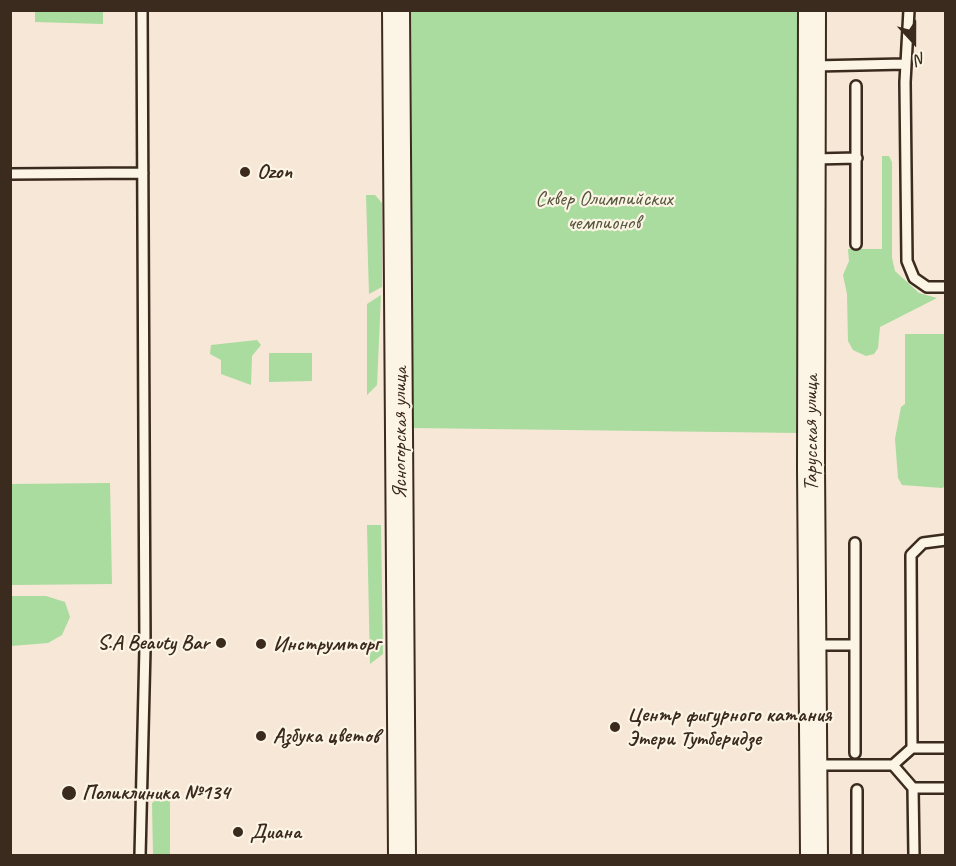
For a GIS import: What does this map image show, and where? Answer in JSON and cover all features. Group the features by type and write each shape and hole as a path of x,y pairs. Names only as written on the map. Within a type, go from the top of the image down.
{"main road":[{"name":"Ясногорская улица","path":"396,10 402,855"},
{"name":"Тарусская улица","path":"812,10 814,855"}],"lane":[{"path":"140,855 145,648 142,10"},
{"path":"909,10 905,64 907,261 914,278 927,287 945,287"},
{"path":"812,66 905,64"},
{"path":"856,86 856,244"},
{"path":"812,159 856,158"},
{"path":"10,174 143,173"},
{"path":"912,748 911,555 923,543 945,540"},
{"path":"855,543 855,753"},
{"path":"813,645 855,645"},
{"path":"814,765 893,765 912,748 945,748"},
{"path":"893,765 914,788 914,855"},
{"path":"914,788 945,788"},
{"path":"857,790 857,855"}],"green space":[{"path":"35,11 103,11 103,24 35,22"},
{"name":"Сквер Олимпийских чемпионов","path":"411,11 798,11 798,433 413,428"},
{"path":"882,156 889,156 892,162 892,258 895,271 919,293 937,298 880,327 878,348 874,354 866,356 853,350 848,341 847,294 843,275 849,261 848,249 882,249"},
{"path":"366,195 375,195 382,203 382,287 369,294"},
{"path":"381,295 377,385 367,395 367,304"},
{"path":"905,334 945,334 946,486 942,488 902,485 898,478 895,439 901,407 905,404"},
{"path":"257,340 261,345 252,356 251,385 221,374 221,360 210,354 211,345"},
{"path":"269,353 312,353 312,381 269,382"},
{"path":"110,483 112,584 11,585 11,484"},
{"path":"367,525 381,525 383,654 370,664"},
{"path":"11,596 46,596 65,602 70,617 62,635 48,643 11,646"},
{"path":"162,796 170,801 170,855 153,855 152,803"}],"place":[{"name":"Ozon","path":"245,172"},
{"name":"S.A Beauty Bar","path":"221,643"},
{"name":"Инструмторг","path":"261,644"},
{"name":"Центр фигурного катания Этери Тутберидзе","path":"615,727"},
{"name":"Азбука цветов","path":"261,736"},
{"name":"Поликлиника №134","path":"69,793"},
{"name":"Диана","path":"238,832"}]}
